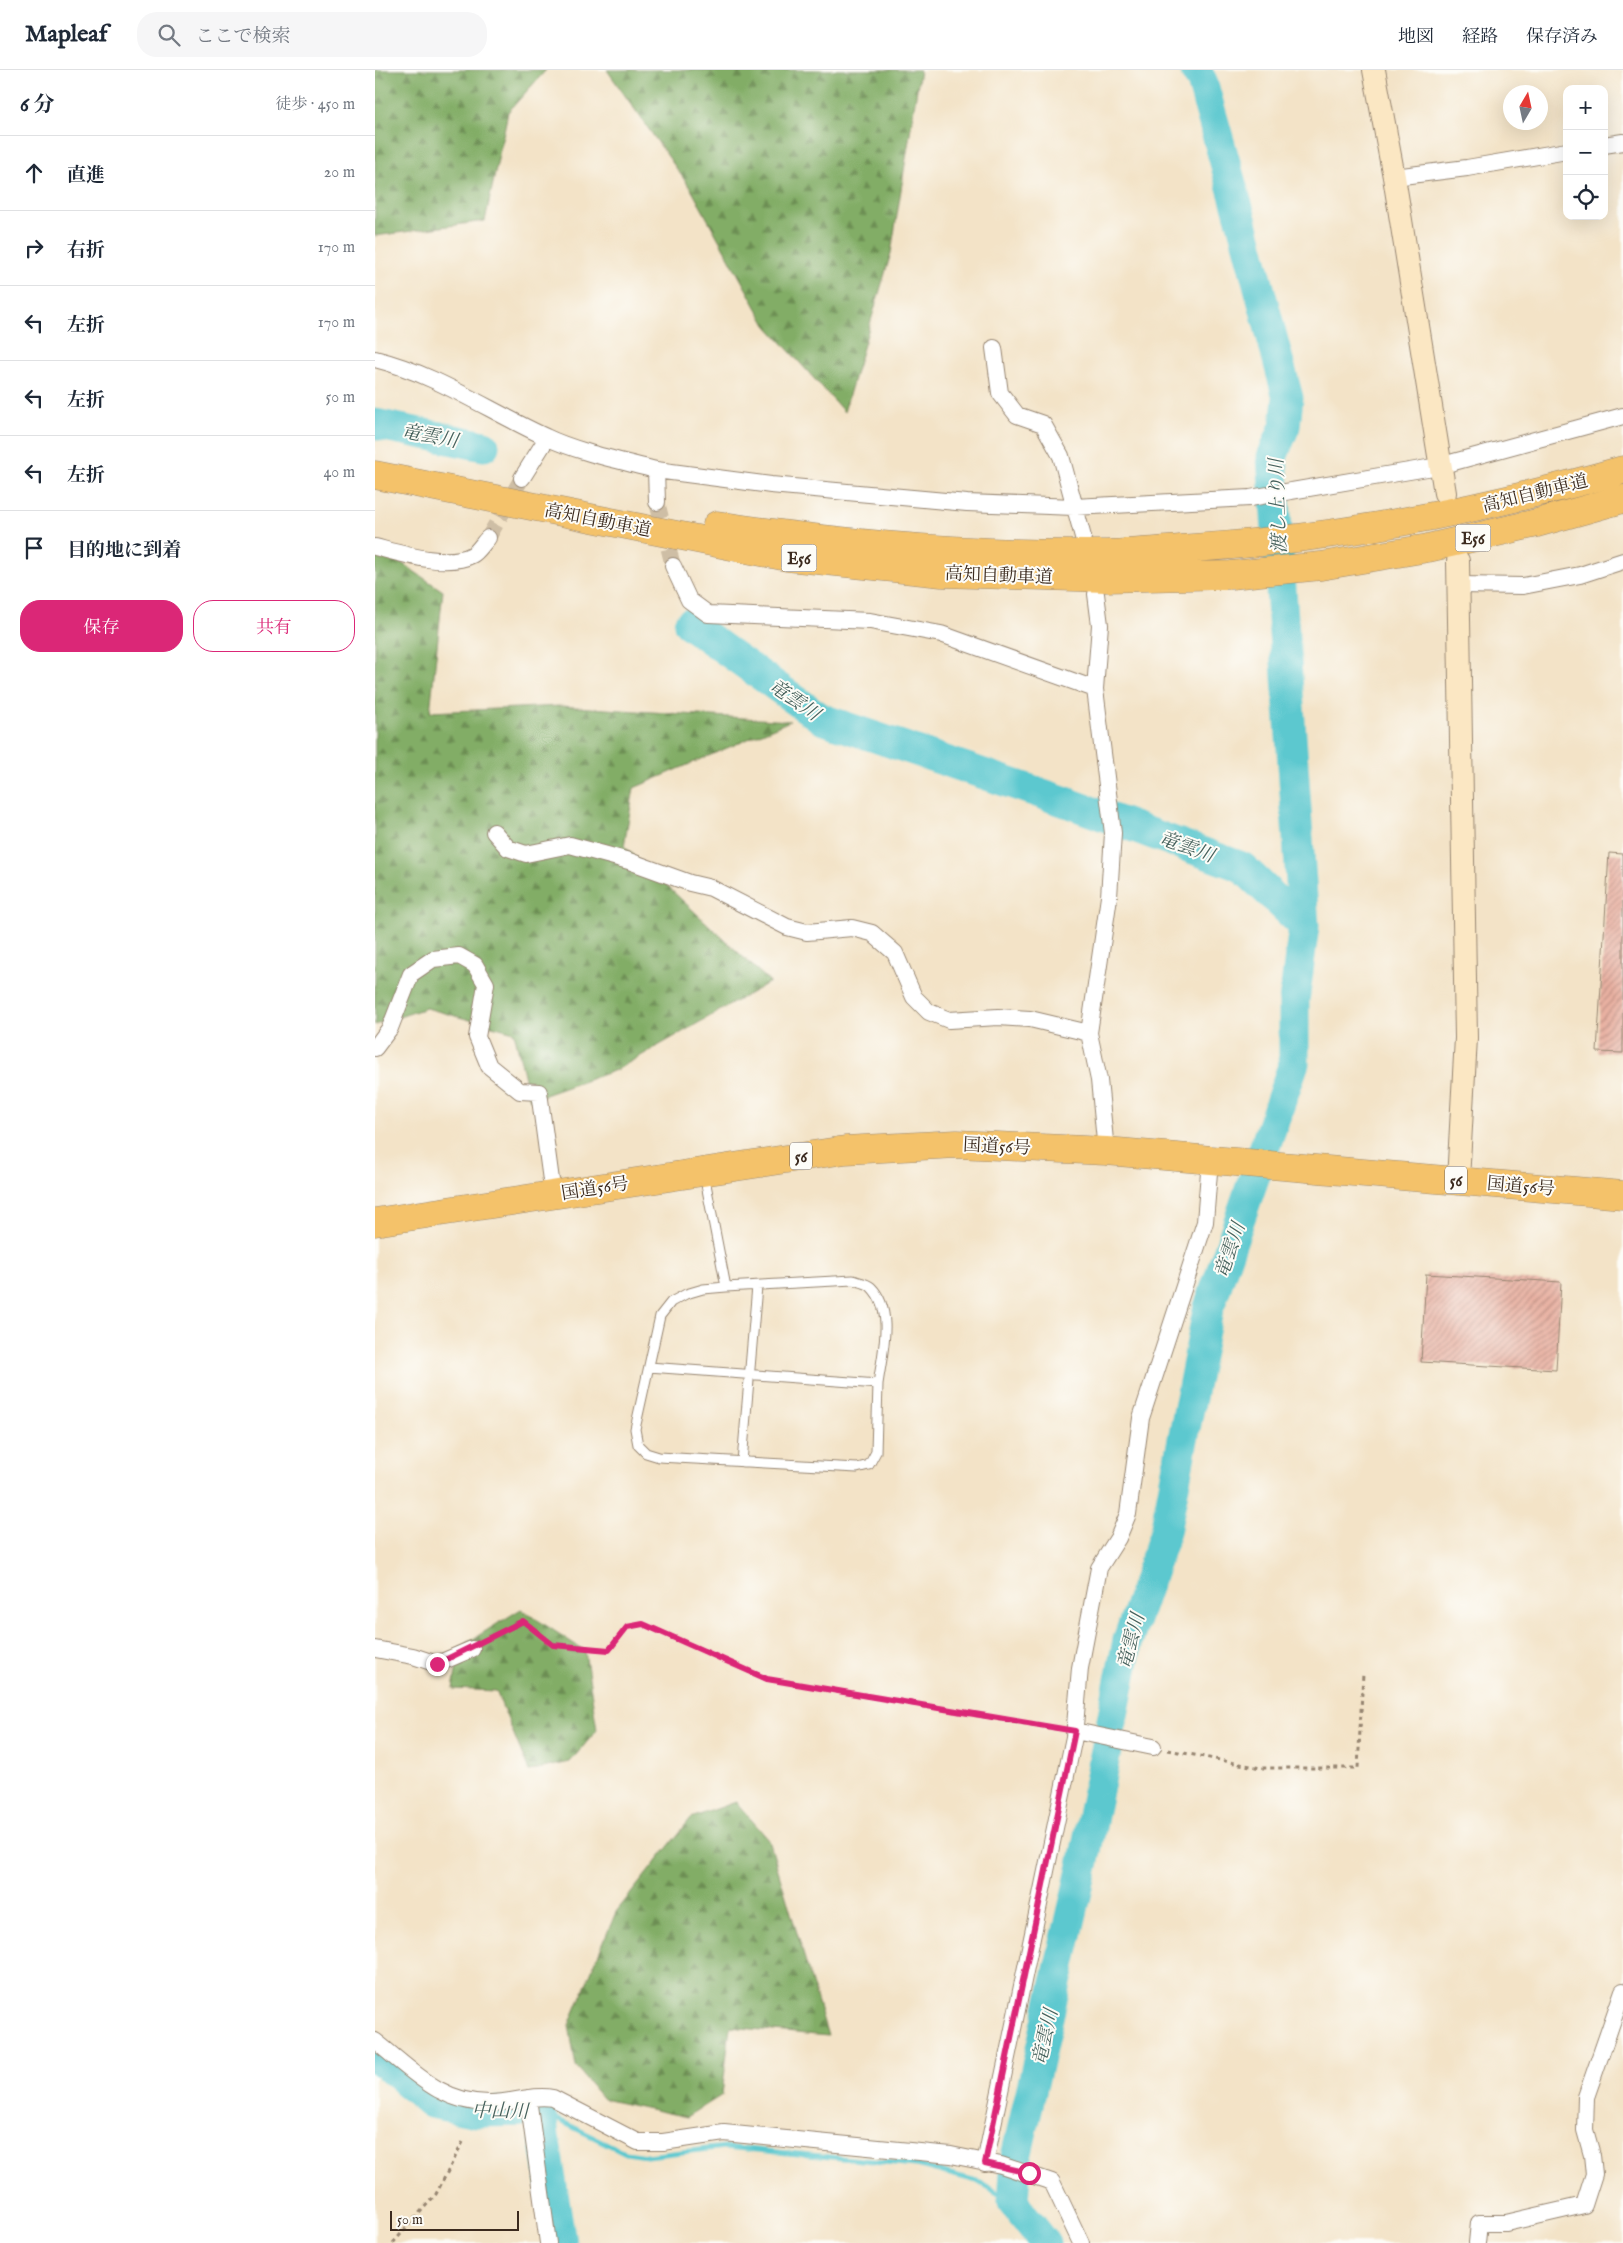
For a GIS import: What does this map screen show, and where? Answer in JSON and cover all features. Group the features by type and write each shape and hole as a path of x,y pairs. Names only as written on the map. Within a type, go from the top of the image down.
{"highway":[{"name":"高知自動車道","path":"375,475 793,537 941,550 1107,554 1232,546 1321,536 1422,519 1522,498 1623,470"},
{"name":"高知自動車道","path":"375,475 787,557 942,573 1107,578 1231,575 1321,566 1427,548 1537,524 1623,499"},
{"name":"国道56号","path":"375,1222 845,1150 957,1144 1106,1151 1623,1195"}],"street":[{"path":"1374,70 1394,177 1439,466 1445,493"},
{"path":"1608,144 1623,142"},
{"path":"1394,177 1467,168 1563,152"},
{"path":"994,348 1001,394 1017,415 1043,424 1061,456 1083,537"},
{"path":"375,359 446,386 547,438 656,470 771,485 967,503 1075,507 1250,498 1439,466 1623,416"},
{"path":"522,478 547,438"},
{"path":"656,470 657,502"},
{"path":"375,548 417,557 457,561 474,554 488,538"},
{"path":"1459,561 1466,1038 1459,1180"},
{"path":"1459,585 1523,586 1580,575 1623,561"},
{"path":"673,566 689,600 708,614 870,621 933,632 1095,690"},
{"path":"1096,594 1100,625 1095,690 1113,833 1109,897 1089,1033 1099,1080 1106,1151"},
{"path":"494,832 508,848 526,854 570,846 629,862 690,883 711,888 787,927 807,932 852,928 872,933 895,953 914,997 929,1012 949,1020 998,1017 1030,1019 1089,1033"},
{"path":"375,1048 390,1028 411,974 433,959 459,956 475,965 486,984 477,1037 489,1066 520,1091 539,1092 553,1195"},
{"path":"993,2164 1075,1731 1080,1668 1099,1568 1118,1538 1128,1514 1141,1418 1205,1222 1221,1161"},
{"path":"375,1648 413,1656 437,1664 472,1648"},
{"path":"1075,1731 1153,1747"},
{"path":"1477,2243 1479,2223 1506,2223 1584,2205 1594,2174 1592,2155 1585,2130 1586,2096 1623,1991"},
{"path":"375,2041 430,2086 450,2096 470,2102 492,2103 544,2096 553,2098 638,2142 663,2142 724,2133 951,2155 1029,2173 1052,2182 1081,2243"},
{"path":"528,2098 548,2243"}],"lane":[{"path":"703,1172 726,1287"},
{"path":"853,1280 870,1286 883,1303 885,1331 878,1384 876,1452 869,1465 857,1468 659,1457 646,1453 638,1445 635,1429 660,1316 671,1302 686,1294 703,1289 726,1287 853,1280"},
{"path":"742,1462 757,1286"},
{"path":"649,1367 878,1384"}],"path":[{"path":"472,1648 523,1621 553,1645 609,1650 627,1627 643,1624 767,1679 1075,1731"},
{"path":"1153,1747 1261,1768 1358,1768 1363,1673"},
{"path":"393,2243 436,2194 463,2142"}],"green space":[{"path":"375,70 546,70 508,112 485,221 375,236"},
{"path":"607,70 920,70 891,253 844,412 766,325 691,189"},
{"path":"375,545 443,591 430,712 560,706 790,721 634,788 624,846 770,982 616,1070 530,1100 514,1032 426,1008 375,1025"},
{"path":"521,1609 585,1651 597,1730 570,1762 529,1771 496,1691 453,1689 460,1647"},
{"path":"736,1802 769,1840 828,2036 730,2027 722,2095 687,2117 603,2099 576,2067 569,2025 616,1912 691,1818"}],"building":[{"path":"1609,853 1623,854 1623,1053 1597,1052"},
{"path":"1426,1274 1561,1282 1556,1370 1421,1362"}],"waterway":[{"name":"竜雲川","path":"1045,2243 1013,2202 1016,2157 1084,1861 1128,1640 1165,1532 1208,1310 1294,1063 1294,1001 1304,926 1272,457 1285,426 1288,398 1241,219 1202,81 1195,70"},
{"name":"竜雲川","path":"375,424 484,446"},
{"name":"竜雲川","path":"689,624 822,719 1066,802 1242,867 1304,926"},
{"name":"中山川","path":"375,2056 431,2103 477,2112 540,2111 561,2243"},
{"path":"540,2111 626,2153 647,2156 725,2147 916,2165 977,2181 1013,2202"}],"tunnel":[{"path":"488,538 522,478"},
{"path":"657,502 673,566"}],"route":[{"path":"437,1664 523,1621 553,1645 609,1650 627,1627 643,1624 767,1679 1075,1731 985,2163 1029,2173"}],"water label":[{"name":"渡し上り川","path":"1277,506"}]}
